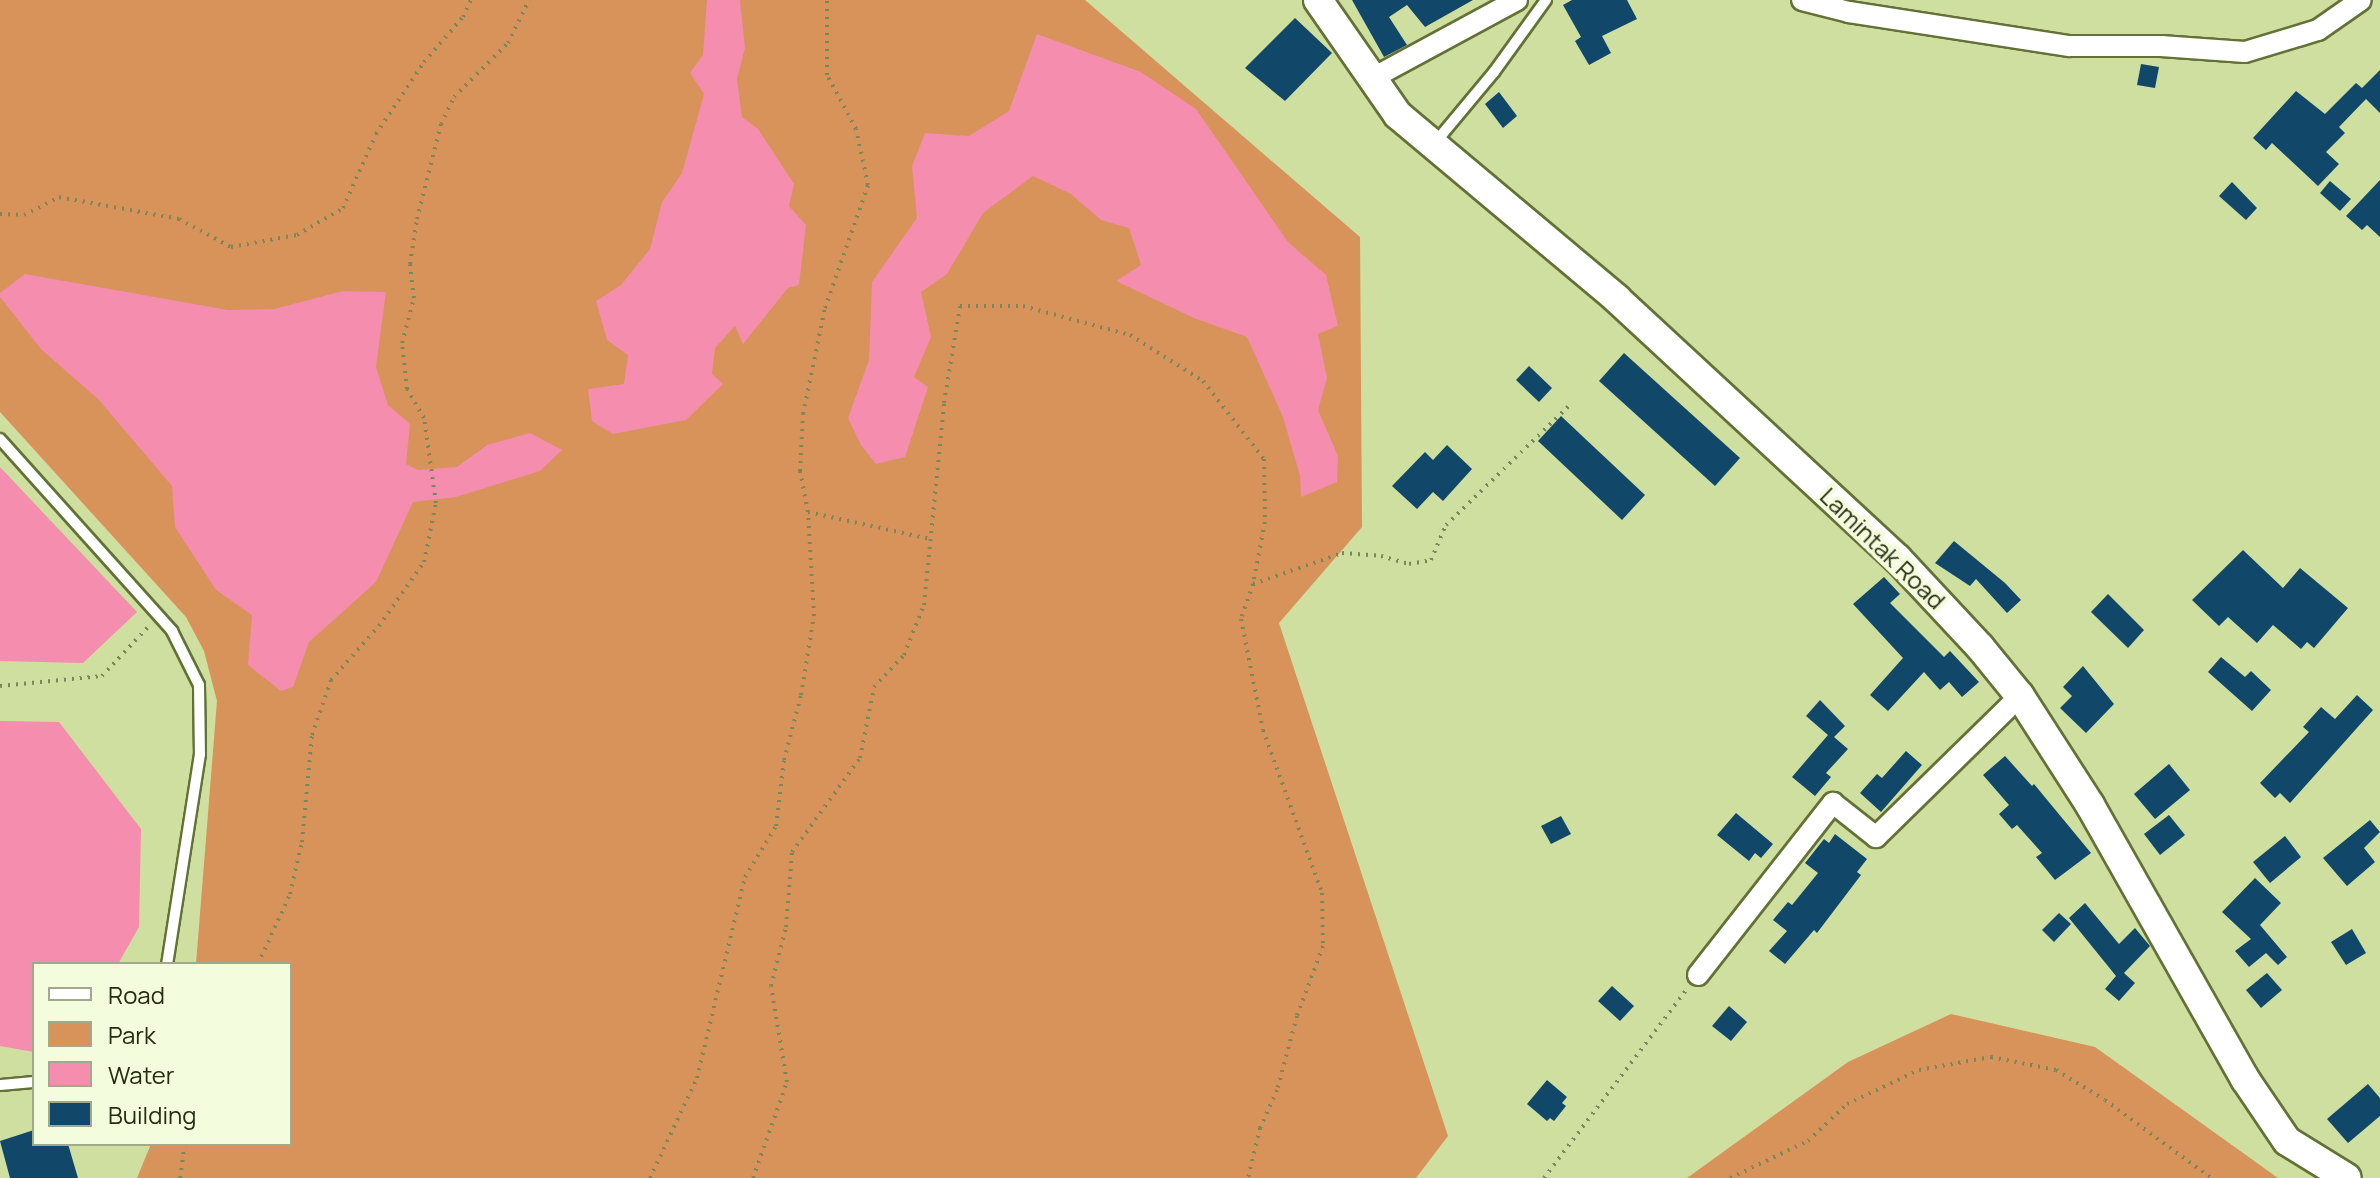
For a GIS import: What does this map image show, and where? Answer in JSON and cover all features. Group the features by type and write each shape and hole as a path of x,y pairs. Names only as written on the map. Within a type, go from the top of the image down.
{"main road":[{"name":"Lamintak Road","path":"1318,0 1398,115 1617,299 1897,558 1980,647 2020,696 2090,805 2245,1079 2287,1141 2347,1178"}],"street":[{"path":"1371,79 1517,0"},
{"path":"1802,0 1849,12 2069,46 2161,46 2245,52 2318,30 2361,0"},
{"path":"1698,975 1833,803 1876,837 2020,696"}],"lane":[{"path":"1434,145 1494,72 1546,0"},
{"path":"0,439 172,631 199,685 200,754 167,962"},
{"path":"0,1085 32,1082"}],"path":[{"path":"0,214 24,215 59,197 179,219 231,247 297,235 343,208 376,134 424,62 463,17 471,0"},
{"path":"259,962 290,894 302,842 312,735 331,680 379,626 424,562 436,503 432,463 424,418 407,389 402,343 414,298 410,264 417,219 441,124 454,97 508,43 529,0"},
{"path":"650,1178 697,1078 745,877 776,826 784,760 801,695 814,616 808,512 800,471 803,414 825,308 868,185 856,129 827,75 827,0"},
{"path":"753,1178 787,1082 771,986 786,927 792,852 860,758 874,687 904,655 924,605 944,403 960,306 1023,306 1130,335 1203,381 1264,459 1265,522 1253,584 1241,619 1263,730 1322,893 1323,946 1297,1016 1277,1090 1260,1128 1248,1178"},
{"path":"1253,584 1342,553 1381,556 1409,564 1431,560 1446,525 1572,403"},
{"path":"808,512 930,539"},
{"path":"0,686 102,676 158,616"},
{"path":"1544,1178 1698,975"},
{"path":"1730,1178 1808,1141 1847,1104 1919,1070 1991,1057 2056,1070 2105,1100 2211,1178"},
{"path":"180,1178 185,1146"}],"green space":[{"path":"0,0 1085,0 1360,237 1362,527 1279,623 1448,1136 1416,1178 137,1178 150,1146 292,1146 292,962 196,962 217,701 204,651 186,617 0,412"},
{"path":"1951,1014 2095,1047 2278,1178 1687,1178 1848,1062"}],"water":[{"path":"707,0 740,0 745,48 737,79 742,117 758,129 794,184 789,206 806,225 799,285 788,288 743,344 735,326 715,348 712,374 723,384 686,420 613,434 592,421 588,389 624,384 628,355 607,340 596,301 621,285 650,249 662,202 682,173 704,94 690,73 703,55"},
{"path":"1037,34 1141,72 1196,109 1288,242 1326,275 1338,326 1318,334 1327,378 1318,410 1338,456 1337,482 1301,497 1300,476 1283,417 1247,337 1194,318 1116,281 1141,265 1129,228 1101,220 1071,194 1033,176 983,213 947,274 921,292 931,337 914,377 928,387 905,457 876,464 861,445 848,418 869,360 872,282 917,218 912,166 925,133 969,136 1009,111"},
{"path":"25,274 228,310 274,309 343,291 386,292 376,367 388,405 410,424 406,464 418,470 457,467 487,445 530,433 562,450 540,471 456,497 413,502 376,582 309,642 293,687 281,691 248,665 252,615 216,590 175,527 172,486 99,400 41,349 0,297 0,293"},
{"path":"0,467 137,612 83,663 0,661"},
{"path":"0,721 59,722 141,829 139,927 119,962 32,962 32,1052 0,1046"}],"building":[{"path":"1352,0 1473,0 1425,27 1407,5 1389,17 1407,45 1384,57"},
{"path":"1572,0 1627,0 1637,19 1602,36 1611,53 1589,65 1575,41 1581,37 1563,5"},
{"path":"1295,18 1332,53 1285,101 1245,68"},
{"path":"2141,64 2159,67 2155,88 2137,85"},
{"path":"2380,70 2380,113 2366,99 2339,127 2345,133 2326,152 2339,164 2318,186 2272,143 2266,150 2253,138 2296,91 2325,114 2356,83 2362,88"},
{"path":"1499,92 1517,116 1503,128 1485,104"},
{"path":"2380,180 2380,237 2367,225 2362,230 2346,216"},
{"path":"2330,181 2351,199 2340,211 2320,193"},
{"path":"2232,182 2257,208 2246,220 2219,196"},
{"path":"1624,353 1740,458 1715,486 1599,381"},
{"path":"1529,366 1552,388 1539,402 1516,380"},
{"path":"1561,416 1645,495 1622,520 1538,441"},
{"path":"1447,445 1472,469 1443,501 1433,492 1417,509 1392,486 1425,452 1433,460"},
{"path":"1954,541 2021,600 2007,613 1976,579 1970,586 1935,563"},
{"path":"2243,550 2283,588 2300,568 2348,608 2314,648 2307,642 2301,649 2273,625 2257,643 2228,617 2219,626 2192,600"},
{"path":"1884,577 1900,594 1890,603 1944,657 1950,651 1979,682 1962,697 1949,682 1940,690 1924,672 1888,711 1870,695 1903,658 1853,604"},
{"path":"2108,594 2144,630 2128,648 2091,612"},
{"path":"2221,657 2245,677 2251,671 2271,690 2252,711 2208,672"},
{"path":"2083,666 2114,704 2086,733 2060,708 2072,696 2063,687"},
{"path":"2357,695 2373,710 2290,803 2280,793 2275,798 2260,783 2309,732 2303,727 2321,707 2335,719"},
{"path":"1820,700 1845,726 1834,737 1848,749 1826,773 1831,777 1815,796 1792,777 1828,735 1806,716"},
{"path":"1906,751 1922,765 1881,812 1860,793 1877,774 1882,778"},
{"path":"2005,756 2032,786 2034,784 2091,853 2055,880 2036,857 2042,853 2017,825 2012,829 1999,814 2009,805 1983,775"},
{"path":"2169,764 2190,790 2155,819 2134,794"},
{"path":"1736,813 1773,844 1761,858 1755,853 1749,861 1717,835"},
{"path":"2169,815 2185,835 2160,855 2144,834"},
{"path":"1561,816 1571,834 1551,844 1541,826"},
{"path":"2370,820 2380,832 2364,848 2375,862 2347,886 2323,858"},
{"path":"1835,834 1867,859 1857,872 1861,875 1817,933 1814,930 1785,964 1769,951 1787,931 1773,920 1788,902 1792,905 1818,873 1805,863 1824,839 1829,843"},
{"path":"2285,836 2301,857 2270,883 2253,862"},
{"path":"2255,878 2281,903 2260,925 2287,957 2278,965 2266,953 2249,967 2235,951 2251,939 2222,912"},
{"path":"2085,903 2119,944 2135,928 2150,946 2124,973 2135,983 2119,1001 2105,989 2116,976 2069,918"},
{"path":"2059,913 2071,924 2054,942 2042,930"},
{"path":"2352,929 2366,953 2346,965 2331,942"},
{"path":"2267,973 2282,990 2261,1008 2246,990"},
{"path":"1612,986 1634,1006 1620,1021 1598,1001"},
{"path":"1729,1006 1747,1022 1731,1041 1712,1026"},
{"path":"1547,1080 1567,1097 1562,1103 1566,1106 1554,1121 1550,1118 1547,1121 1527,1104"},
{"path":"2368,1084 2380,1098 2380,1116 2348,1143 2327,1119"},
{"path":"32,1131 32,1146 69,1146 78,1178 10,1178 0,1141"}]}
